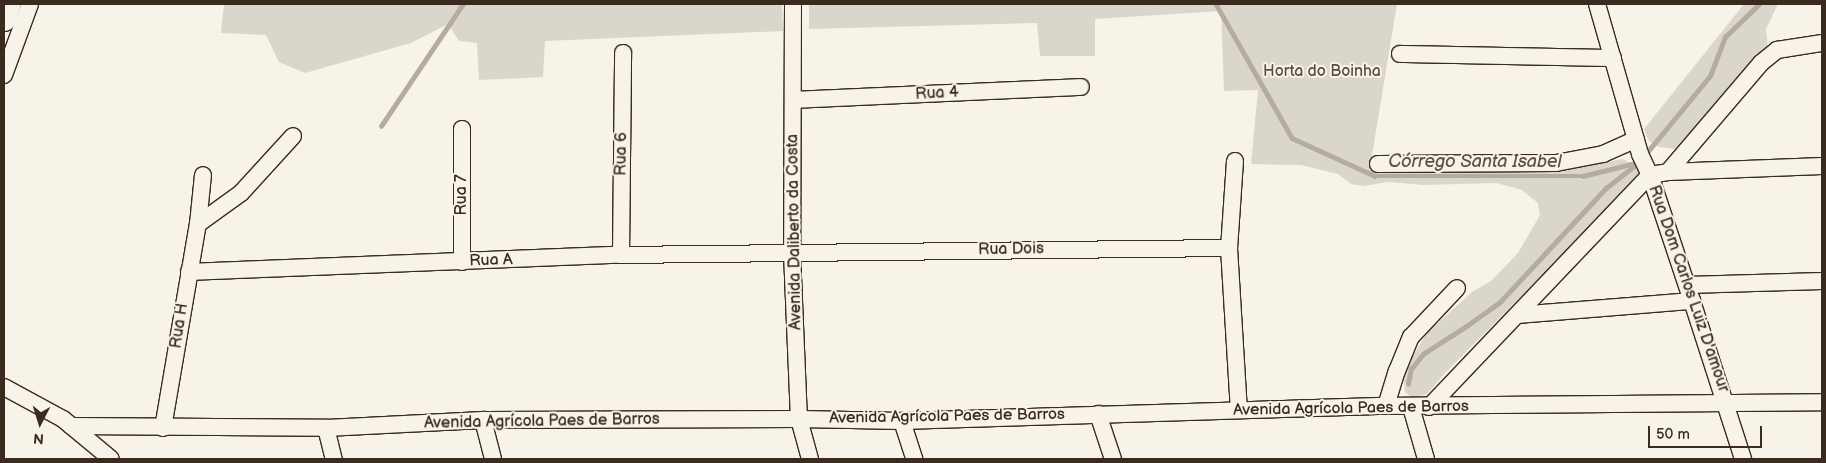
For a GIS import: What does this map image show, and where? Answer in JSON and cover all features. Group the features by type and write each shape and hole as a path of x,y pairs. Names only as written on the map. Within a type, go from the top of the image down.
{"highway":[{"path":"4,19 10,4"}],"street":[{"path":"4,75 30,4"},
{"name":"Avenida Daliberto da Costa","path":"793,4 792,253 799,419 810,459"},
{"name":"Rua Dom Carlos Luiz D'amour","path":"1597,4 1643,158 1727,402 1743,459"},
{"path":"1668,172 1761,63 1776,50 1822,43"},
{"name":"Rua 6","path":"621,255 624,53"},
{"path":"1400,54 1613,58"},
{"name":"Rua 4","path":"794,100 1081,87"},
{"name":"Rua 7","path":"462,129 462,262"},
{"path":"198,224 241,193 293,136"},
{"name":"Rua Dom Carlos Luiz D'amour","path":"1378,164 1556,163 1602,154 1643,158 1668,172 1822,166"},
{"path":"1430,407 1517,315 1643,158"},
{"path":"1235,161 1229,248 1239,410"},
{"name":"Rua H","path":"163,428 198,224 203,175"},
{"name":"Rua Dois","path":"792,253 1229,248"},
{"name":"Rua A","path":"189,272 621,255 792,253"},
{"path":"1517,315 1690,293 1822,281"},
{"path":"1386,406 1397,371 1411,337 1457,288"},
{"path":"4,378 34,403"},
{"path":"4,387 71,426 111,459"},
{"name":"Avenida Agrícola Paes de Barros","path":"71,426 326,428 483,420 799,419 902,421 1386,406 1822,402"},
{"path":"1411,407 1426,459"},
{"path":"1098,414 1113,459"},
{"path":"483,420 493,459"},
{"path":"902,421 914,459"},
{"path":"326,428 334,459"}],"green space":[{"path":"224,4 782,4 783,31 545,41 543,77 479,80 477,43 459,41 448,24 411,43 305,73 279,62 266,35 221,33"},
{"name":"Horta do Boinha","path":"809,4 1397,4 1370,167 1403,171 1571,169 1623,159 1632,164 1642,175 1445,373 1427,394 1412,398 1405,392 1403,371 1428,332 1472,292 1491,281 1518,253 1540,215 1538,203 1522,190 1496,183 1423,185 1388,182 1364,186 1351,184 1338,174 1301,165 1251,164 1258,90 1224,91 1221,11 1095,19 1095,56 1040,56 1037,23 809,29"},
{"path":"1744,4 1778,4 1766,29 1768,48 1676,149 1659,147 1649,141 1644,129"}],"waterway":[{"name":"Córrego Santa Isabel","path":"381,126 463,4"},
{"name":"Córrego Santa Isabel","path":"1216,4 1292,138 1375,176 1583,176 1639,162"},
{"name":"Córrego Santa Isabel","path":"1644,156 1710,76 1725,37 1759,4"},
{"name":"Córrego Santa Isabel","path":"1408,384 1411,369 1423,354 1500,302 1606,188 1638,163"}]}
